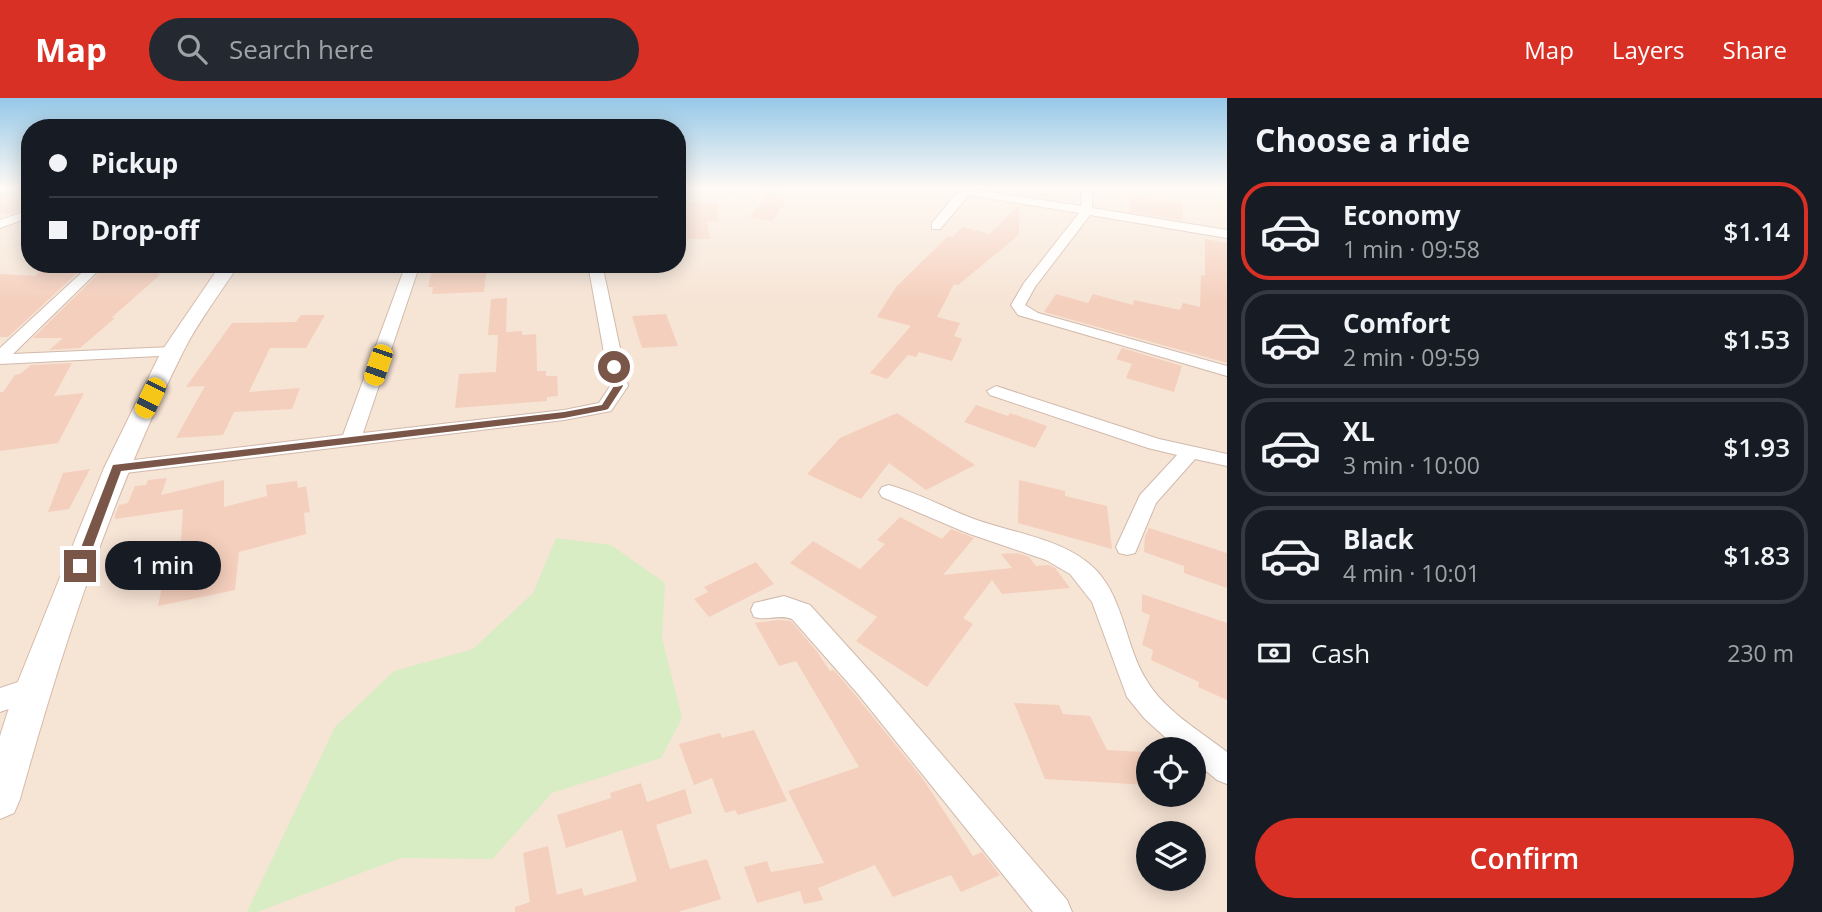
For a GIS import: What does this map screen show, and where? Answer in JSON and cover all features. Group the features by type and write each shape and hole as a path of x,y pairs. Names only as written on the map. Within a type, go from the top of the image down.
{"street":[{"path":"0,226 21,228"},
{"path":"1075,226 1029,286 1018,306 1023,312 1227,371"},
{"path":"1176,226 1227,234"},
{"path":"0,358 90,273"},
{"path":"0,799 33,689 117,468 172,352 224,273"},
{"path":"351,440 410,273"},
{"path":"117,468 564,415 605,407 619,386 597,273"},
{"path":"0,358 172,352"},
{"path":"996,391 1155,444 1223,459 1227,438"},
{"path":"1127,547 1147,500 1190,452"},
{"path":"889,492 987,532 1062,558 1075,566 1088,577 1102,600 1138,692 1153,708 1227,770"},
{"path":"763,610 783,606 801,612 1055,912"},
{"path":"0,700 33,689"}],"shaded area":[{"path":"0,226 21,226 21,273 686,273 686,226 1227,226 1227,912 0,912"}],"green space":[{"path":"556,538 611,545 665,583 662,638 682,718 661,758 552,793 492,859 401,858 257,912 247,912 335,727 394,671 473,649 533,593"}],"building":[{"path":"686,226 708,226 710,239 687,239"},
{"path":"998,226 1019,226 1019,235 958,285 954,284 937,317 960,323 954,336 962,339 952,361 919,352 916,357 908,355 887,379 870,373 911,326 877,317 896,287 948,236 952,237 963,227 989,234"},
{"path":"1205,239 1227,243 1227,363 1044,312 1056,294 1088,303 1093,294 1133,305 1134,300 1180,310 1183,303 1200,307 1201,275 1205,276"},
{"path":"38,273 77,273 8,337 0,337 0,274 35,276"},
{"path":"99,273 161,274 80,348 49,350 63,338 33,338"},
{"path":"431,273 486,273 484,292 432,294 433,287 428,287"},
{"path":"507,298 506,332 536,334 537,371 546,371 546,376 557,376 558,396 547,397 547,401 455,408 459,374 496,372 498,335 488,335 491,299"},
{"path":"666,314 678,346 642,348 632,316"},
{"path":"301,315 325,315 306,348 270,348 249,392 300,388 292,409 234,412 223,435 176,438 205,386 186,387 232,323 296,322"},
{"path":"1122,348 1182,366 1174,392 1126,378 1132,364 1116,359"},
{"path":"72,363 54,396 84,393 58,443 0,451 0,392 3,392 15,375 31,365"},
{"path":"976,405 1047,426 1035,448 964,422"},
{"path":"897,413 975,465 926,490 889,463 861,499 807,474 840,438"},
{"path":"90,469 69,509 48,512 63,473"},
{"path":"167,478 161,495 224,480 224,507 267,496 266,485 297,481 298,488 306,486 310,512 304,513 306,534 239,552 235,590 158,606 168,559 180,556 183,509 115,519 115,515 119,505 128,503 135,486 146,485 148,480"},
{"path":"1019,480 1065,491 1065,496 1107,506 1112,549 1018,523"},
{"path":"900,517 942,539 951,529 974,538 943,575 1012,568 1001,554 1017,553 1029,557 1036,566 1049,565 1055,568 1070,588 1002,594 992,580 963,618 973,624 927,687 856,641 877,617 790,563 813,541 860,569 885,544 877,540"},
{"path":"1149,528 1227,553 1227,588 1184,573 1184,566 1144,552 1145,536"},
{"path":"756,562 774,584 709,617 694,599 708,592 704,587"},
{"path":"1142,594 1227,623 1227,700 1198,687 1199,682 1151,660 1153,650 1142,645 1150,615 1142,612"},
{"path":"791,621 830,671 834,670 923,779 973,856 982,852 1000,875 961,892 951,875 893,897 875,865 818,888 823,900 804,904 800,891 757,903 744,867 767,861 771,872 824,863 788,791 859,767 796,661 779,666 755,623"},
{"path":"1014,703 1059,705 1063,714 1090,716 1107,750 1136,752 1136,784 1045,779"},
{"path":"754,730 787,801 738,815 735,810 725,813 712,778 694,785 679,744 720,733 722,738"},
{"path":"641,783 647,802 685,789 692,813 656,825 670,869 707,859 721,899 678,912 515,912 515,907 530,902 523,853 548,846 557,895 582,888 584,896 637,881 622,830 566,848 557,815 611,798 610,793"}],"route":[{"path":"80,566 117,468 564,415 605,407 619,386 614,367"}]}
